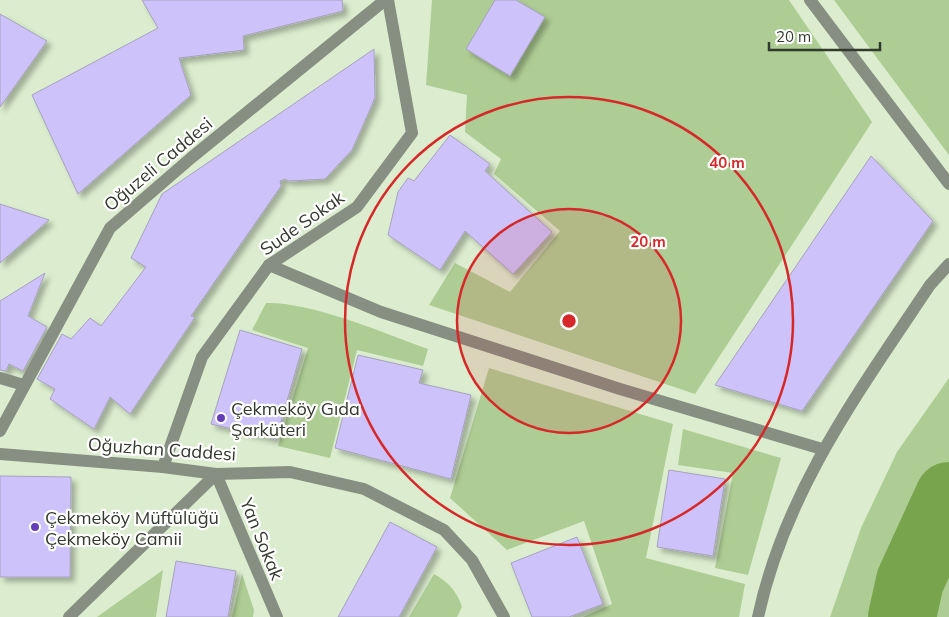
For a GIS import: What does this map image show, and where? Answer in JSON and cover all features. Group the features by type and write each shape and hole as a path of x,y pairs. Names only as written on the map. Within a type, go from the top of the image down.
{"street":[{"name":"Sude Sokak","path":"163,467 202,357 268,265 357,207 412,133 387,0"},
{"name":"Oğuzeli Caddesi","path":"0,431 110,228 198,152 387,0"},
{"path":"810,0 949,184"},
{"path":"758,617 763,591 787,520 822,450 930,285 949,264"},
{"path":"268,265 382,312 639,395 822,450"},
{"path":"0,378 24,385"},
{"name":"Oğuzhan Caddesi","path":"0,454 163,467 216,474 290,472 364,489 419,515 444,530 472,560 504,617"},
{"path":"69,617 216,474"},
{"name":"Yan Sokak","path":"216,474 277,617"}],"green space":[{"path":"432,0 789,0 872,122 695,394 429,305 455,263 510,292 560,231 494,174 501,159 465,132 467,95 426,85"},
{"path":"834,0 949,0 949,155"},
{"path":"266,303 285,304 326,313 428,349 423,366 357,350 330,458 278,446 308,348 252,330"},
{"path":"489,368 673,424 646,558 745,584 739,617 583,617 612,604 584,521 507,550 450,498"},
{"path":"949,378 949,617 830,617 861,528 897,452"},
{"path":"683,429 781,458 748,575 715,568 733,473 678,465"},
{"path":"163,570 156,617 97,617"},
{"path":"242,574 254,610 253,617 232,617"},
{"path":"434,574 444,580 455,592 462,607 457,617 409,617"}],"building":[{"path":"142,0 342,0 343,11 243,36 244,50 179,58 191,95 78,194 32,95 158,28"},
{"path":"495,0 516,0 545,17 510,76 466,49"},
{"path":"0,14 47,41 0,107"},
{"path":"374,49 375,98 352,150 325,179 289,181 285,179 280,181 281,186 191,316 195,317 130,414 110,397 94,429 50,399 55,389 37,379 62,334 71,339 90,318 101,326 146,267 131,258 162,194"},
{"path":"450,135 490,164 485,171 552,232 513,274 465,231 440,270 388,235 398,192 408,178 414,181"},
{"path":"871,156 933,221 802,411 715,385"},
{"path":"0,204 49,220 0,263"},
{"path":"45,273 28,316 47,327 23,371 9,364 6,371 0,370 0,301"},
{"path":"240,330 302,349 276,439 211,424"},
{"path":"358,355 423,370 419,383 471,395 451,479 335,448"},
{"path":"669,470 725,479 713,556 657,547"},
{"name":"Çekmeköy Müftülüğü Çekmeköy Camii","path":"0,476 71,477 70,577 0,577"},
{"path":"390,522 437,547 399,617 338,617"},
{"path":"577,537 603,604 569,617 532,617 511,563"},
{"path":"176,561 236,571 228,617 166,617"}],"waterway":[{"path":"902,617 910,581 949,496"}],"place":[{"name":"Çekmeköy Gıda Şarküteri","path":"221,418"},
{"name":"Çekmeköy Müftülüğü Çekmeköy Camii","path":"35,527"}]}
